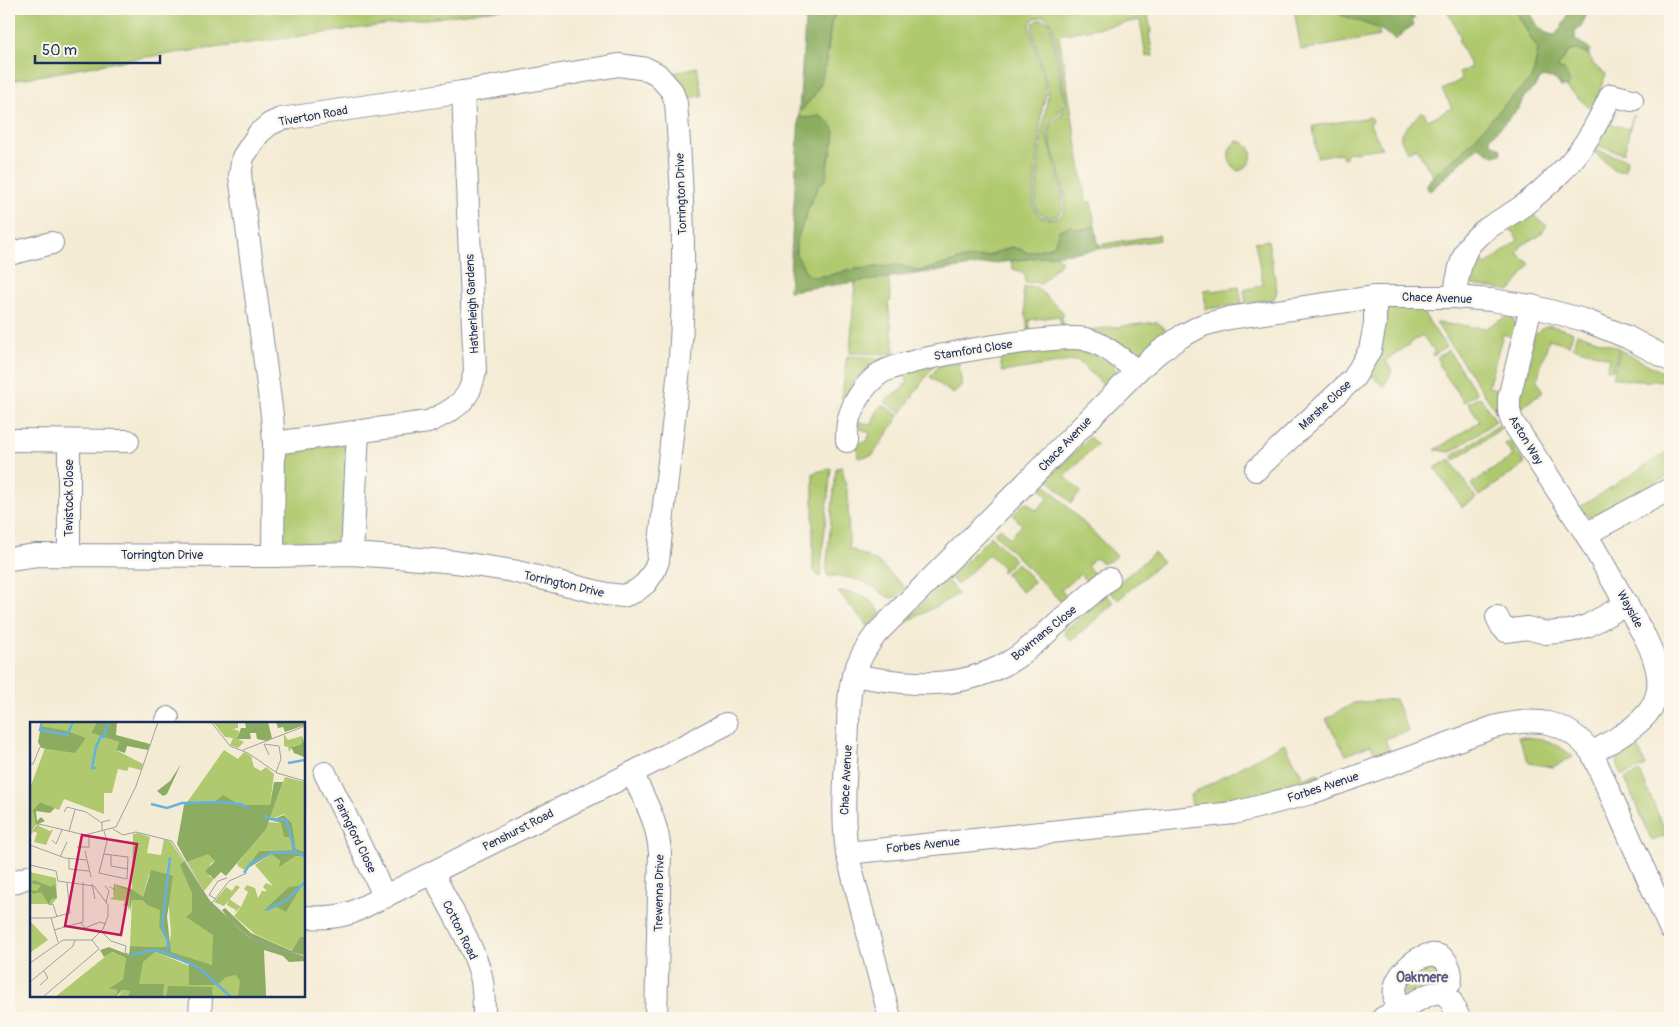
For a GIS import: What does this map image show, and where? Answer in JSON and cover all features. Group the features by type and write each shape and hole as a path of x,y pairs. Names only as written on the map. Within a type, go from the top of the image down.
{"street":[{"name":"Tiverton Road","path":"273,556 274,443 272,415 240,175 243,157 259,133 270,124 281,119 463,92 619,65 647,69 664,80 672,91 676,103 677,116"},
{"name":"Hatherleigh Gardens","path":"274,443 428,422 443,416 456,406 469,391 476,372 463,92"},
{"path":"1455,297 1457,274 1470,244 1483,232 1524,205 1562,171 1584,145 1611,95 1632,100"},
{"name":"Torrington Drive","path":"9,559 37,555 273,556 352,554 456,562 513,571 606,594 622,596 636,591 646,583 658,561 680,356 683,269 677,116"},
{"path":"9,254 52,243"},
{"name":"Chace Avenue","path":"890,1018 847,853 843,827 851,691 853,675 863,650 876,634 1137,371 1159,352 1182,336 1203,325 1229,318 1375,296 1455,297 1531,306 1584,320 1627,337 1670,360"},
{"name":"Marshe Close","path":"1256,470 1354,378 1370,350 1375,324 1375,296"},
{"name":"Aston Way","path":"1531,306 1509,398 1509,411 1512,421 1586,534"},
{"name":"Stamford Close","path":"847,440 849,418 861,392 880,373 920,359 1028,342 1074,338 1098,344 1137,371"},
{"path":"352,554 358,431"},
{"name":"Tavistock Close","path":"12,440 128,440"},
{"name":"Tavistock Close","path":"69,441 69,555"},
{"path":"1586,534 1670,489"},
{"name":"Wayside","path":"1586,534 1627,604 1653,654 1658,669 1658,685 1654,702 1647,716 1632,729 1592,753"},
{"name":"Bowmans Close","path":"853,675 903,684 932,684 981,674 1009,662 1031,646 1108,579"},
{"path":"1497,617 1506,631 1528,628 1546,633 1570,631 1587,626 1627,604"},
{"name":"Forbes Avenue","path":"847,853 1234,812 1311,793 1494,727 1518,721 1541,721 1563,728 1582,740 1592,753 1670,928"},
{"name":"Penshurst Road","path":"305,917 342,916 385,897 726,724"},
{"name":"Faringford Close","path":"325,773 385,897"},
{"name":"Trewenna Drive","path":"632,773 655,821 659,838 656,1018"},
{"name":"Cotton Road","path":"433,873 474,955 482,985 484,1018"},
{"path":"9,884 30,876"},
{"path":"1436,955 1447,963 1450,973 1449,984 1443,992 1430,994 1389,1015 1396,986 1416,959 1436,955"},
{"path":"1443,992 1451,1001 1458,1018"},
{"path":"200,1018 201,997"}],"green space":[{"path":"9,9 502,9 139,58 9,81"},
{"path":"806,9 838,9 831,23 827,58 820,85 813,97 799,113"},
{"path":"838,9 1147,9 1153,56 1146,57 1140,20 1059,35 1086,202 1091,202 1095,226 1079,230 1070,226 1060,230 1054,246 1027,253 1011,247 988,256 959,260 920,271 897,265 848,270 816,277 807,274 796,254 796,242 812,199 818,187 826,179 827,165 832,152 820,116 799,117 799,113 813,97 820,85 827,58 831,23","holes":["1045,17 1050,22 1054,31 1066,103 1049,131 1050,141 1062,181 1065,201 1064,212 1059,217 1050,219 1040,216 1033,207 1042,109 1046,94 1030,24 1033,19"]},
{"path":"1294,9 1336,9 1339,14 1378,28 1380,36 1301,50"},
{"path":"1336,9 1412,9 1410,11 1415,19 1412,21 1414,25 1396,40 1378,28 1339,14"},
{"path":"1442,9 1515,9 1538,49 1534,72 1530,80 1505,104 1467,147 1433,176 1416,148 1407,152 1401,140 1401,133 1421,112 1424,113 1428,120 1452,108 1442,90 1462,79 1459,73 1471,67 1458,40 1461,38 1447,10 1443,11"},
{"path":"1515,9 1529,9 1541,29 1555,35 1564,23 1570,9 1589,9 1581,27 1575,32 1575,38 1591,50 1589,55 1577,50 1568,52 1558,66 1559,69 1564,70 1570,82 1566,87 1561,87 1553,78 1541,78 1535,87 1524,97 1519,108 1491,137 1490,142 1501,149 1501,154 1494,156 1478,147 1430,191 1426,188 1426,184 1467,147 1505,104 1530,80 1534,72 1538,49"},
{"path":"1041,19 1049,22 1051,27 1064,101 1049,125 1047,135 1062,192 1062,210 1052,217 1044,215 1035,206 1041,139 1048,95 1033,33 1033,23"},
{"path":"1577,50 1589,55 1594,65 1606,74 1592,110 1566,87 1570,82 1558,66 1568,52"},
{"path":"697,67 702,96 687,98 673,73"},
{"path":"1616,110 1611,124 1629,129 1633,115 1624,154 1596,145"},
{"path":"820,116 831,124 835,132 827,165 826,179 818,187 812,199 796,242 796,254 807,274 816,277 848,270 897,265 920,271 959,260 988,256 1011,247 1028,253 1054,246 1059,230 1070,226 1080,230 1095,226 1099,249 789,291 799,117"},
{"path":"1371,117 1373,121 1370,124 1382,148 1346,153 1347,158 1343,158 1341,153 1317,157 1313,126"},
{"path":"1238,141 1248,146 1252,156 1248,165 1238,171 1229,160 1229,151"},
{"path":"1593,149 1627,160 1625,171 1615,171"},
{"path":"1530,212 1547,226 1539,236 1522,245 1517,253 1530,264 1511,291 1473,285 1465,277 1476,255 1486,265 1518,240 1509,227"},
{"path":"1159,235 1160,240 1099,249 1099,245"},
{"path":"1268,240 1277,291 1274,299 1246,303 1244,290 1263,285 1255,242"},
{"path":"1055,255 1062,261 1041,284 1035,282 1025,283 1025,276 1022,272 1013,269 1011,261"},
{"path":"888,277 891,301 888,302 895,354 850,353 855,282"},
{"path":"1024,287 1036,287 1064,313 1062,319 1067,328 1062,328 1059,316 1029,320 1031,333 1028,332 1023,294"},
{"path":"1239,287 1242,304 1206,309 1204,290 1211,289 1212,291"},
{"path":"1389,308 1420,308 1446,347 1433,356 1432,354 1435,352 1422,335 1386,361 1392,371 1384,387 1368,372 1384,315"},
{"path":"1510,315 1516,324 1516,338 1503,334 1488,387 1501,390 1499,413 1497,413 1436,323 1486,328"},
{"path":"1157,322 1168,332 1136,355 1112,339 1089,330"},
{"path":"1546,326 1573,332 1569,346 1549,339 1537,380 1543,392 1516,411 1533,337 1540,329"},
{"path":"1577,333 1619,348 1613,370 1607,369 1610,358 1573,347"},
{"path":"1066,349 1100,357 1112,364 1116,377 1106,387 1077,360 1002,372 1000,357"},
{"path":"1448,350 1477,393 1464,402 1438,364 1440,362 1437,358"},
{"path":"1620,350 1670,376 1670,380 1634,381 1613,377"},
{"path":"847,356 887,358 858,376 843,400 842,397"},
{"path":"936,362 901,413 885,402 893,394 904,388 903,385 908,384 904,370"},
{"path":"959,363 962,387 953,394 930,377 939,365"},
{"path":"1480,397 1496,421 1451,452 1435,450 1480,421 1468,403"},
{"path":"882,404 899,416 873,455 858,458 857,445 861,442 867,442 870,433 859,428 856,421 872,425 875,415"},
{"path":"1499,425 1501,427 1499,430 1455,460 1452,456"},
{"path":"1089,437 1097,444 1065,476 1081,492 1071,503 1048,479"},
{"path":"1511,442 1525,464 1479,496 1471,484 1513,456 1505,444"},
{"path":"348,443 340,540 337,544 287,544 284,537 280,460 285,450"},
{"path":"1670,449 1670,475 1605,510 1602,519 1589,517 1580,507 1664,454"},
{"path":"1450,459 1476,498 1462,507 1435,468"},
{"path":"842,467 848,495 849,548 879,563 906,588 894,598 888,597 873,586 860,581 828,576 826,572 836,468"},
{"path":"831,468 820,577 813,569 813,473"},
{"path":"1044,483 1117,556 1103,563 1095,558 1087,566 1094,573 1095,577 1089,584 1080,574 1061,590 1069,600 1067,608 994,533 1001,528 1009,538 1022,525 1013,515 1025,502 1036,510 1049,498 1040,488"},
{"path":"991,536 1015,560 1003,572 1001,570 1003,568 989,554 957,585 950,577"},
{"path":"1154,553 1162,562 1118,600 1109,591"},
{"path":"1017,563 1035,582 1022,592 1005,574"},
{"path":"947,580 958,594 906,623 905,621"},
{"path":"838,592 857,594 869,600 878,608 881,614 868,626"},
{"path":"1106,594 1114,603 1071,641 1063,632"},
{"path":"1395,699 1408,731 1385,739 1390,753 1377,758 1371,745 1346,755 1326,719 1354,703"},
{"path":"1518,737 1548,741 1573,757 1553,767 1529,763"},
{"path":"1284,743 1304,779 1318,773 1319,780 1232,803 1193,809 1190,795"},
{"path":"1636,743 1646,766 1623,775 1620,773 1616,763 1620,750"},
{"path":"1640,772 1667,835 1652,841 1625,779"},
{"path":"1438,960 1441,980 1403,995 1402,981"}],"district":[{"name":"Oakmere","path":"1422,977"}]}
